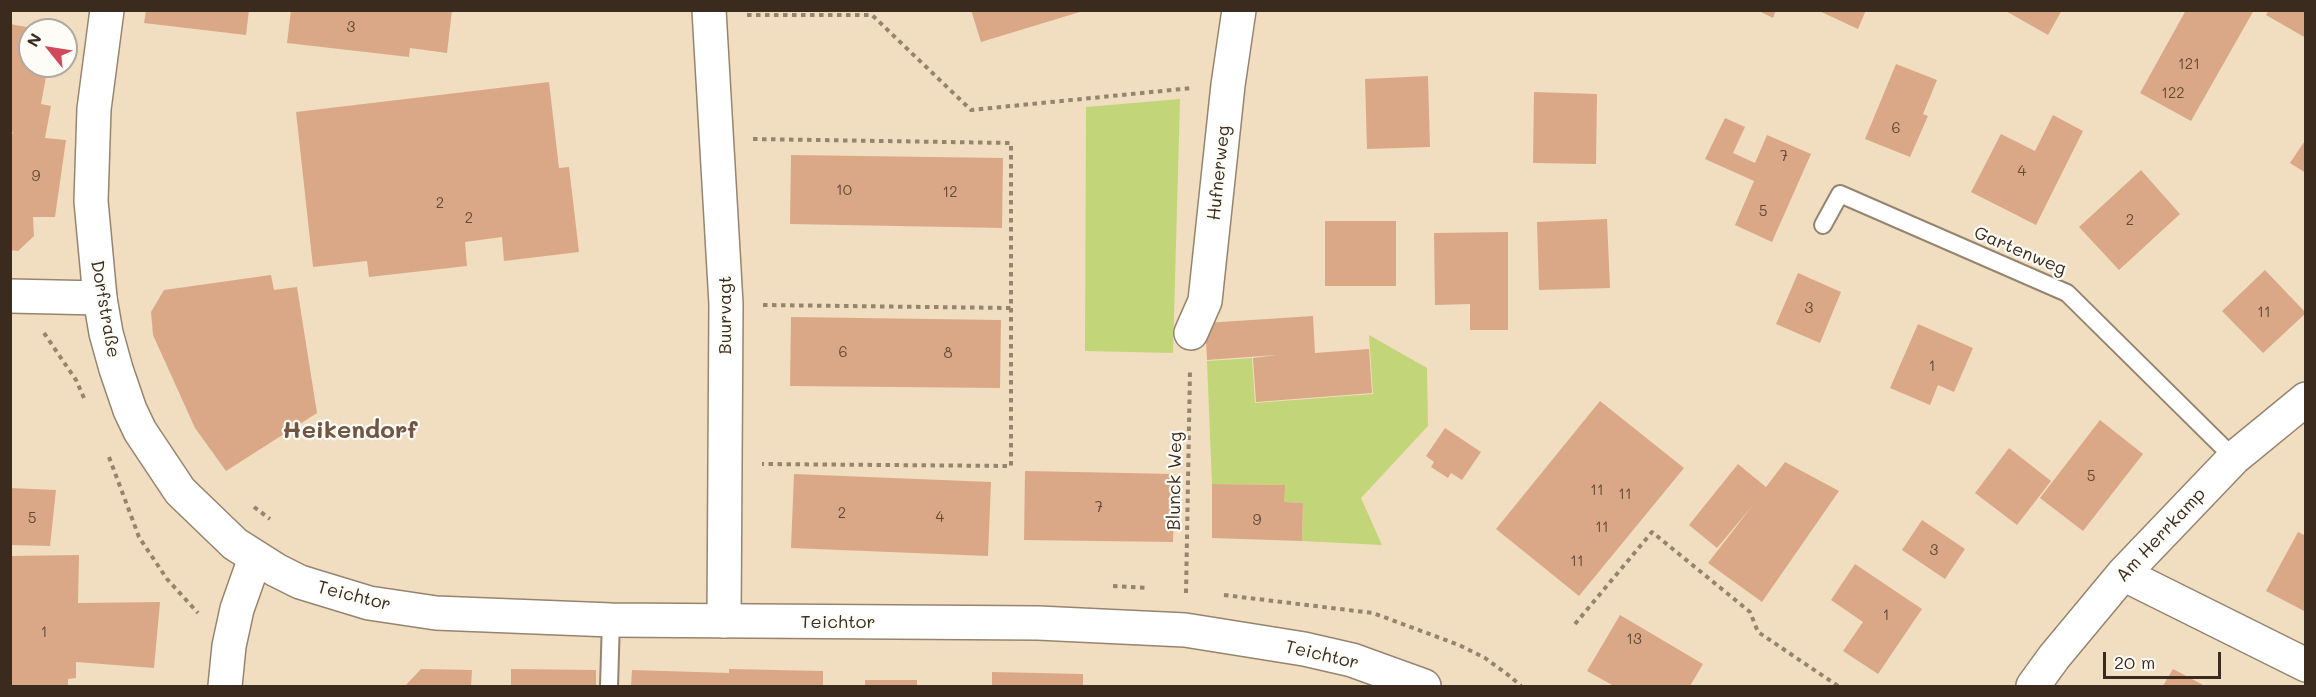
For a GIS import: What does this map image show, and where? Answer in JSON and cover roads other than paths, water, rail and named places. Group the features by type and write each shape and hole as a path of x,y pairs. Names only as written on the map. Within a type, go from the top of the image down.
{"street":[{"name":"Dorfstraße","path":"107,10 94,109 92,201 100,298 106,333 130,410 140,431 180,491 217,529 255,558"},
{"name":"Hufnerweg","path":"1191,333 1205,301 1228,85 1239,10"},
{"name":"Buurvagt","path":"709,13 726,304 724,621"},
{"path":"20,297 100,298"},
{"name":"Am Herrkamp","path":"2033,687 2054,657 2123,574 2234,458 2306,399"},
{"path":"225,687 229,646 237,609 255,558"},
{"name":"Teichtor","path":"255,558 300,582 369,603 436,613 611,620 1038,623 1185,630 1304,649 1352,660 1424,687"},
{"path":"2123,574 2306,665"}],"lane":[{"name":"Gartenweg","path":"1822,225 1840,194 2067,292 2234,458"},
{"path":"609,687 611,620"}],"district":[{"name":"Heikendorf","path":"350,431"}]}
